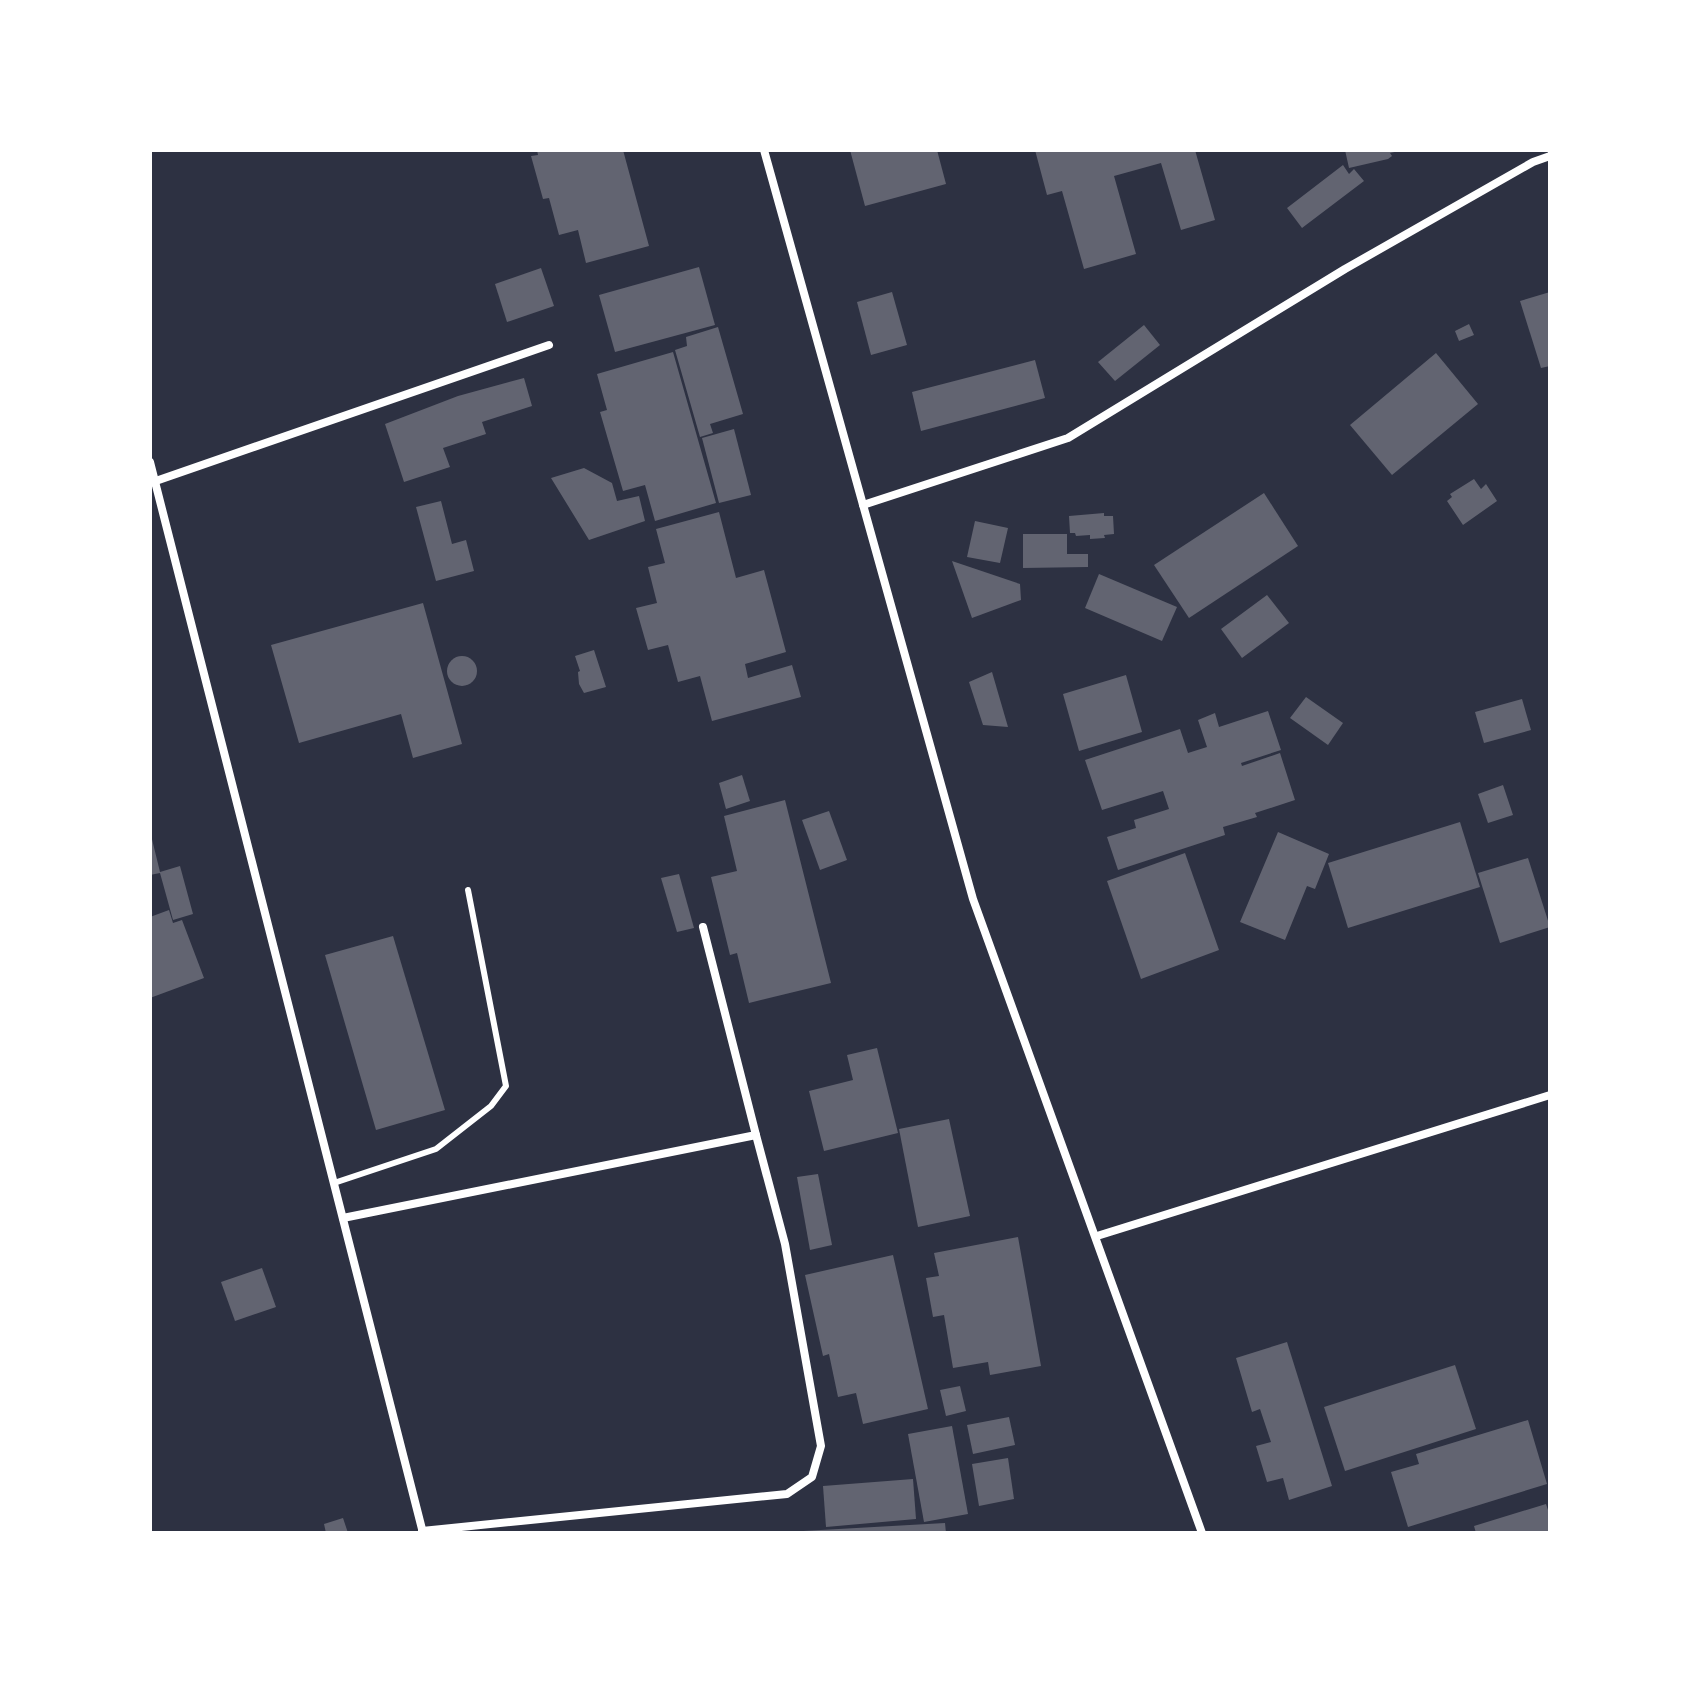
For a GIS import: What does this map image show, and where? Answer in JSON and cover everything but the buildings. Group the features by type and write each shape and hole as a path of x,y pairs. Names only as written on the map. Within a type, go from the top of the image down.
{"street":[{"path":"764,150 973,899 1202,1533"},
{"path":"863,505 1068,438 1345,269 1533,162 1550,156"},
{"path":"153,482 549,345"},
{"path":"150,462 423,1532 787,1494 812,1477 821,1446 785,1244 703,927"},
{"path":"1097,1236 1550,1095"},
{"path":"343,1218 756,1135"}],"lane":[{"path":"334,1183 436,1149 491,1106 506,1086 468,890"}]}
